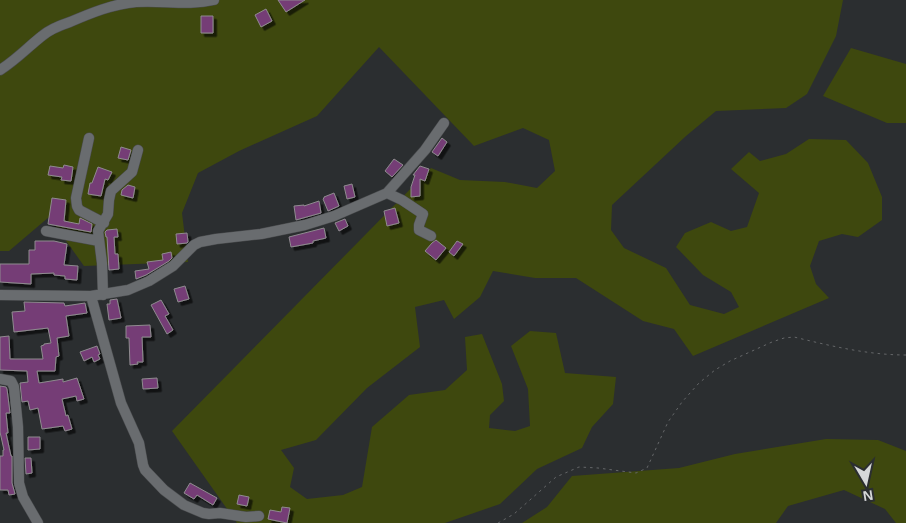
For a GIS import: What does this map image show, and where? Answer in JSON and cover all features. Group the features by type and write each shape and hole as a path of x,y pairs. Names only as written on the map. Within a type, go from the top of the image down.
{"street":[{"path":"0,70 43,34 98,10 137,2 214,0"},
{"path":"0,295 92,296 128,290 149,281 173,266 194,245 200,242 261,234 305,225 334,216 387,193 425,150 444,123"},
{"path":"89,138 76,202 79,210 104,223"},
{"path":"103,295 102,262 98,231 108,214 111,191 132,172 138,150"},
{"path":"387,193 402,200 423,214 419,230 431,236"},
{"path":"46,231 99,242"},
{"path":"92,296 121,403 139,443 145,470 164,490 184,505 203,514 220,513 246,517 260,516"},
{"path":"0,379 10,381 14,387 18,427 19,483 23,497 38,523"}],"path":[{"path":"498,523 514,514 556,477 579,468 598,468 636,473 647,468 668,422 699,382 730,360 772,342 794,337 860,351 886,355 906,355"}],"green space":[{"path":"0,0 843,0 836,36 807,94 786,108 716,111 686,136 612,205 611,230 624,248 666,268 690,305 724,314 739,307 731,292 703,275 676,247 685,233 711,222 731,231 747,227 759,193 731,169 749,152 760,161 786,154 809,139 846,140 868,163 882,197 882,220 858,237 842,234 819,241 810,266 816,284 829,298 693,356 674,329 643,321 576,278 535,278 493,271 480,297 454,319 444,300 415,307 420,347 367,388 316,440 281,450 294,468 290,487 307,499 343,495 362,487 372,427 409,395 445,390 467,370 465,337 482,334 502,384 504,401 490,415 489,428 515,431 530,426 528,389 511,346 530,331 556,333 565,373 616,377 613,404 592,427 582,448 537,469 500,504 445,523 237,523 172,431 431,168 460,180 505,182 537,188 555,171 549,140 523,128 474,146 379,47 317,116 239,151 198,173 182,213 188,262 84,266 49,217 9,251 0,251"},
{"path":"851,48 906,64 906,123 887,123 823,96"},
{"path":"826,439 878,440 906,451 906,523 896,523 885,509 844,490 788,506 776,523 522,523 547,507 572,476 679,468 735,454"}],"building":[{"path":"278,0 305,0 286,12"},
{"path":"266,9 272,21 261,27 255,15"},
{"path":"201,16 213,16 213,33 201,33"},
{"path":"442,138 447,142 438,156 432,152"},
{"path":"121,147 131,150 128,160 118,158"},
{"path":"394,159 403,165 392,177 385,171"},
{"path":"64,165 73,167 71,181 61,180 62,177 48,175 50,166 63,168"},
{"path":"420,166 429,169 425,181 420,179 420,196 411,197 411,187 415,175 413,175"},
{"path":"98,167 112,172 108,180 105,179 101,196 88,194 90,183 92,183"},
{"path":"352,184 355,197 347,199 344,186"},
{"path":"128,185 135,187 133,198 121,195 122,190"},
{"path":"334,193 339,206 328,211 323,199"},
{"path":"52,198 66,200 64,221 79,224 80,218 92,224 91,232 48,224"},
{"path":"319,201 321,213 296,220 294,206 304,206"},
{"path":"395,208 399,223 387,226 384,211"},
{"path":"345,219 348,226 339,231 335,223"},
{"path":"324,228 326,238 313,241 313,243 291,247 289,237"},
{"path":"117,229 118,237 114,237 115,254 118,254 119,269 109,270 105,232"},
{"path":"187,233 188,242 177,244 176,234"},
{"path":"436,240 446,248 436,260 425,251"},
{"path":"35,241 54,241 67,244 64,265 78,266 77,280 65,279 65,276 54,275 54,273 31,274 31,284 0,282 0,264 29,264 29,250 35,250"},
{"path":"457,241 463,244 454,256 449,252"},
{"path":"171,252 172,258 169,261 136,279 135,271 149,269 147,262 163,260 162,254"},
{"path":"185,286 189,299 178,302 174,289"},
{"path":"117,299 121,318 109,320 107,304 110,304 110,300"},
{"path":"161,300 169,314 165,316 173,330 167,334 151,305"},
{"path":"24,302 64,303 65,306 85,303 87,313 66,316 69,336 57,338 59,356 56,357 55,371 37,371 39,383 63,379 63,382 77,378 84,399 77,401 76,396 62,399 66,416 68,415 72,429 65,431 63,426 42,429 38,408 30,410 28,401 22,402 20,383 28,382 27,371 0,370 0,337 9,336 10,359 43,359 41,346 51,343 48,328 14,332 12,312 25,311"},
{"path":"150,325 151,337 142,337 143,362 130,365 129,338 126,338 126,326"},
{"path":"97,346 100,359 94,362 92,357 84,361 80,352"},
{"path":"157,378 158,388 143,389 142,379"},
{"path":"0,386 7,389 10,413 6,413 8,433 6,433 12,456 12,483 15,494 9,495 8,490 0,490 0,456 3,456 4,450 0,432"},
{"path":"28,437 40,437 40,449 28,450"},
{"path":"25,458 31,458 32,473 26,474"},
{"path":"190,483 217,498 213,505 197,495 194,499 184,493"},
{"path":"239,495 249,497 247,506 237,504"},
{"path":"282,507 290,508 287,523 268,519 270,510 281,512"}]}
